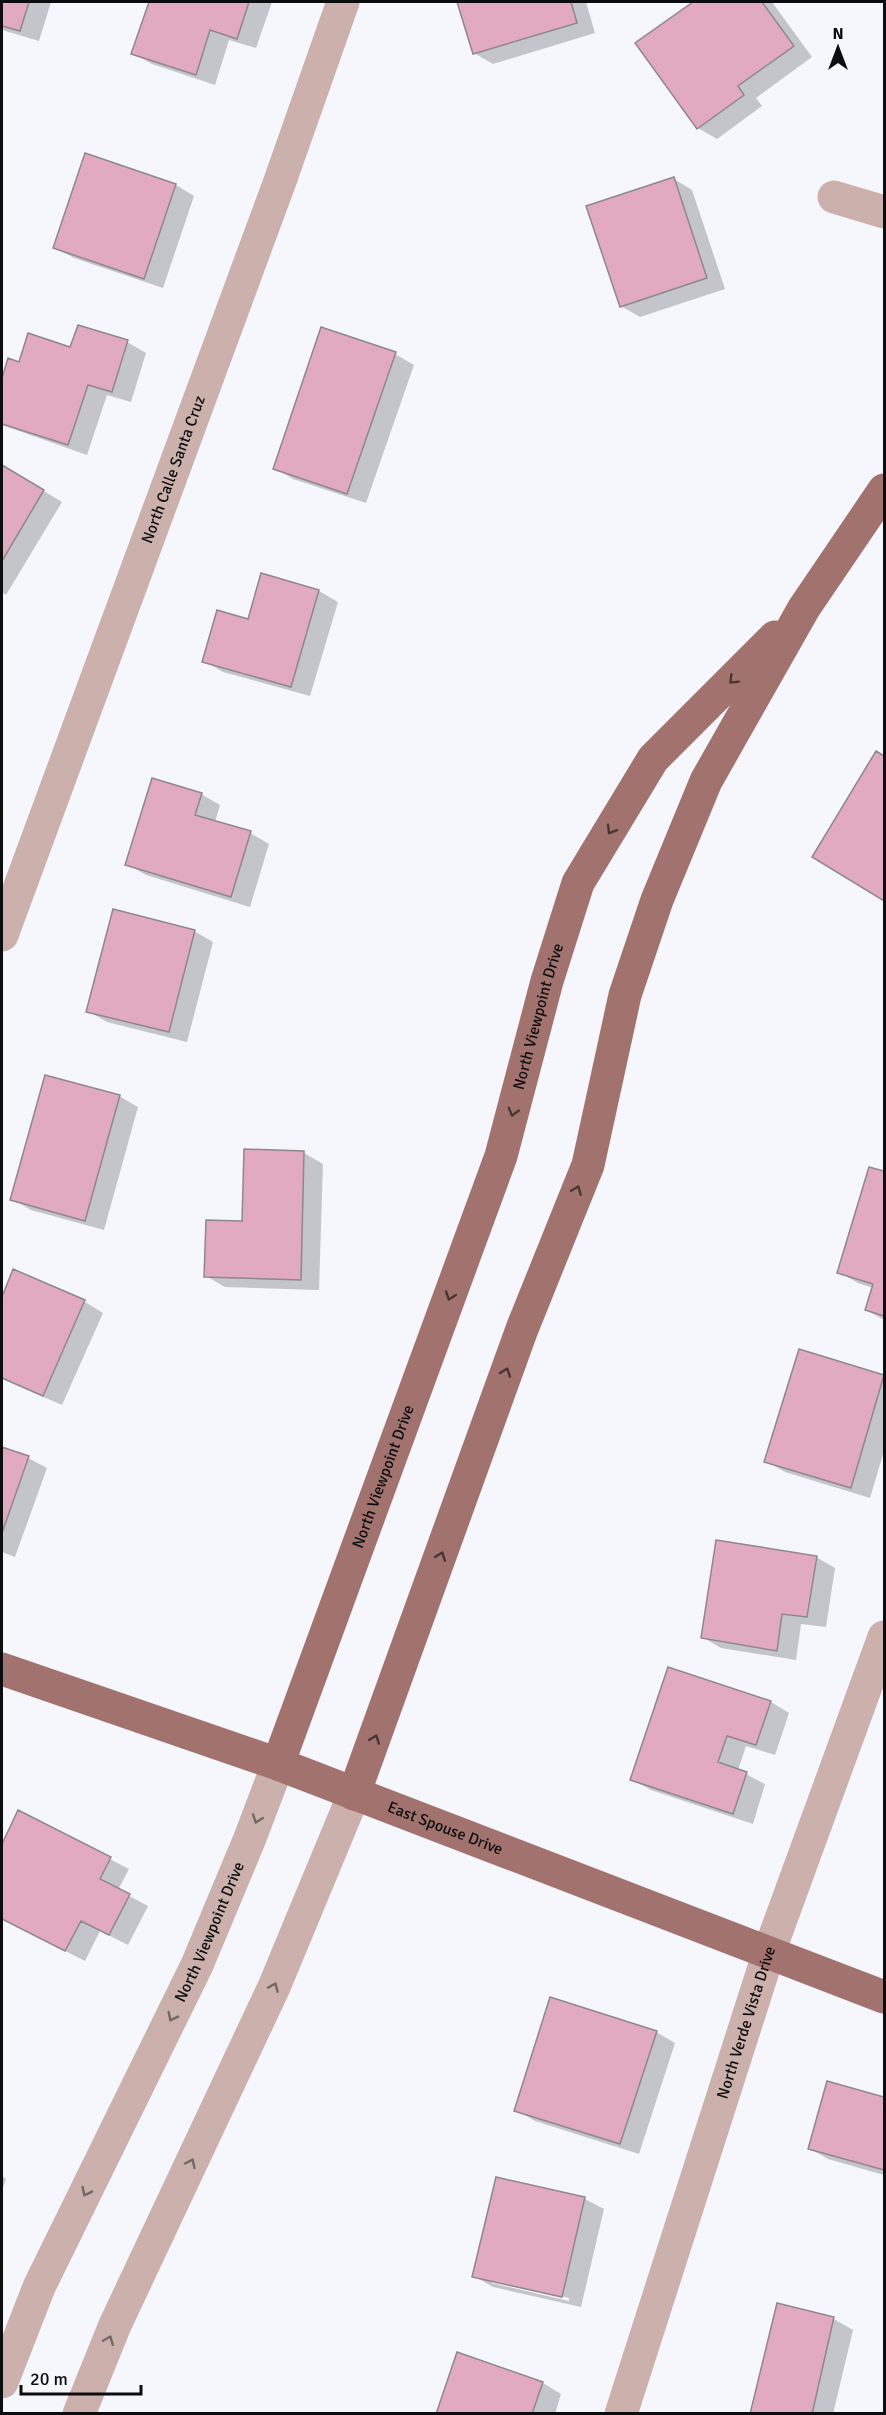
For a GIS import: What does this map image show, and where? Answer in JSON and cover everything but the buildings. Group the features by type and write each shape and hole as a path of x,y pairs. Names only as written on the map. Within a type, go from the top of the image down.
{"main road":[{"name":"North Viewpoint Drive","path":"354,1794 522,1329 588,1165 625,994 657,900 706,781 804,609 885,490"},
{"name":"North Viewpoint Drive","path":"278,1764 501,1156 547,981 578,883 653,759 804,609"},
{"name":"East Spouse Drive","path":"2,1669 278,1764 885,1996"}],"street":[{"name":"North Calle Santa Cruz","path":"2,935 276,192 343,2"},
{"path":"834,197 885,213"},
{"name":"North Verde Vista Drive","path":"621,2414 769,1952 885,1637"},
{"name":"North Viewpoint Drive","path":"2,2382 39,2287 197,1965 278,1764"},
{"name":"North Viewpoint Drive","path":"79,2414 115,2325 274,1987 354,1794"}]}
